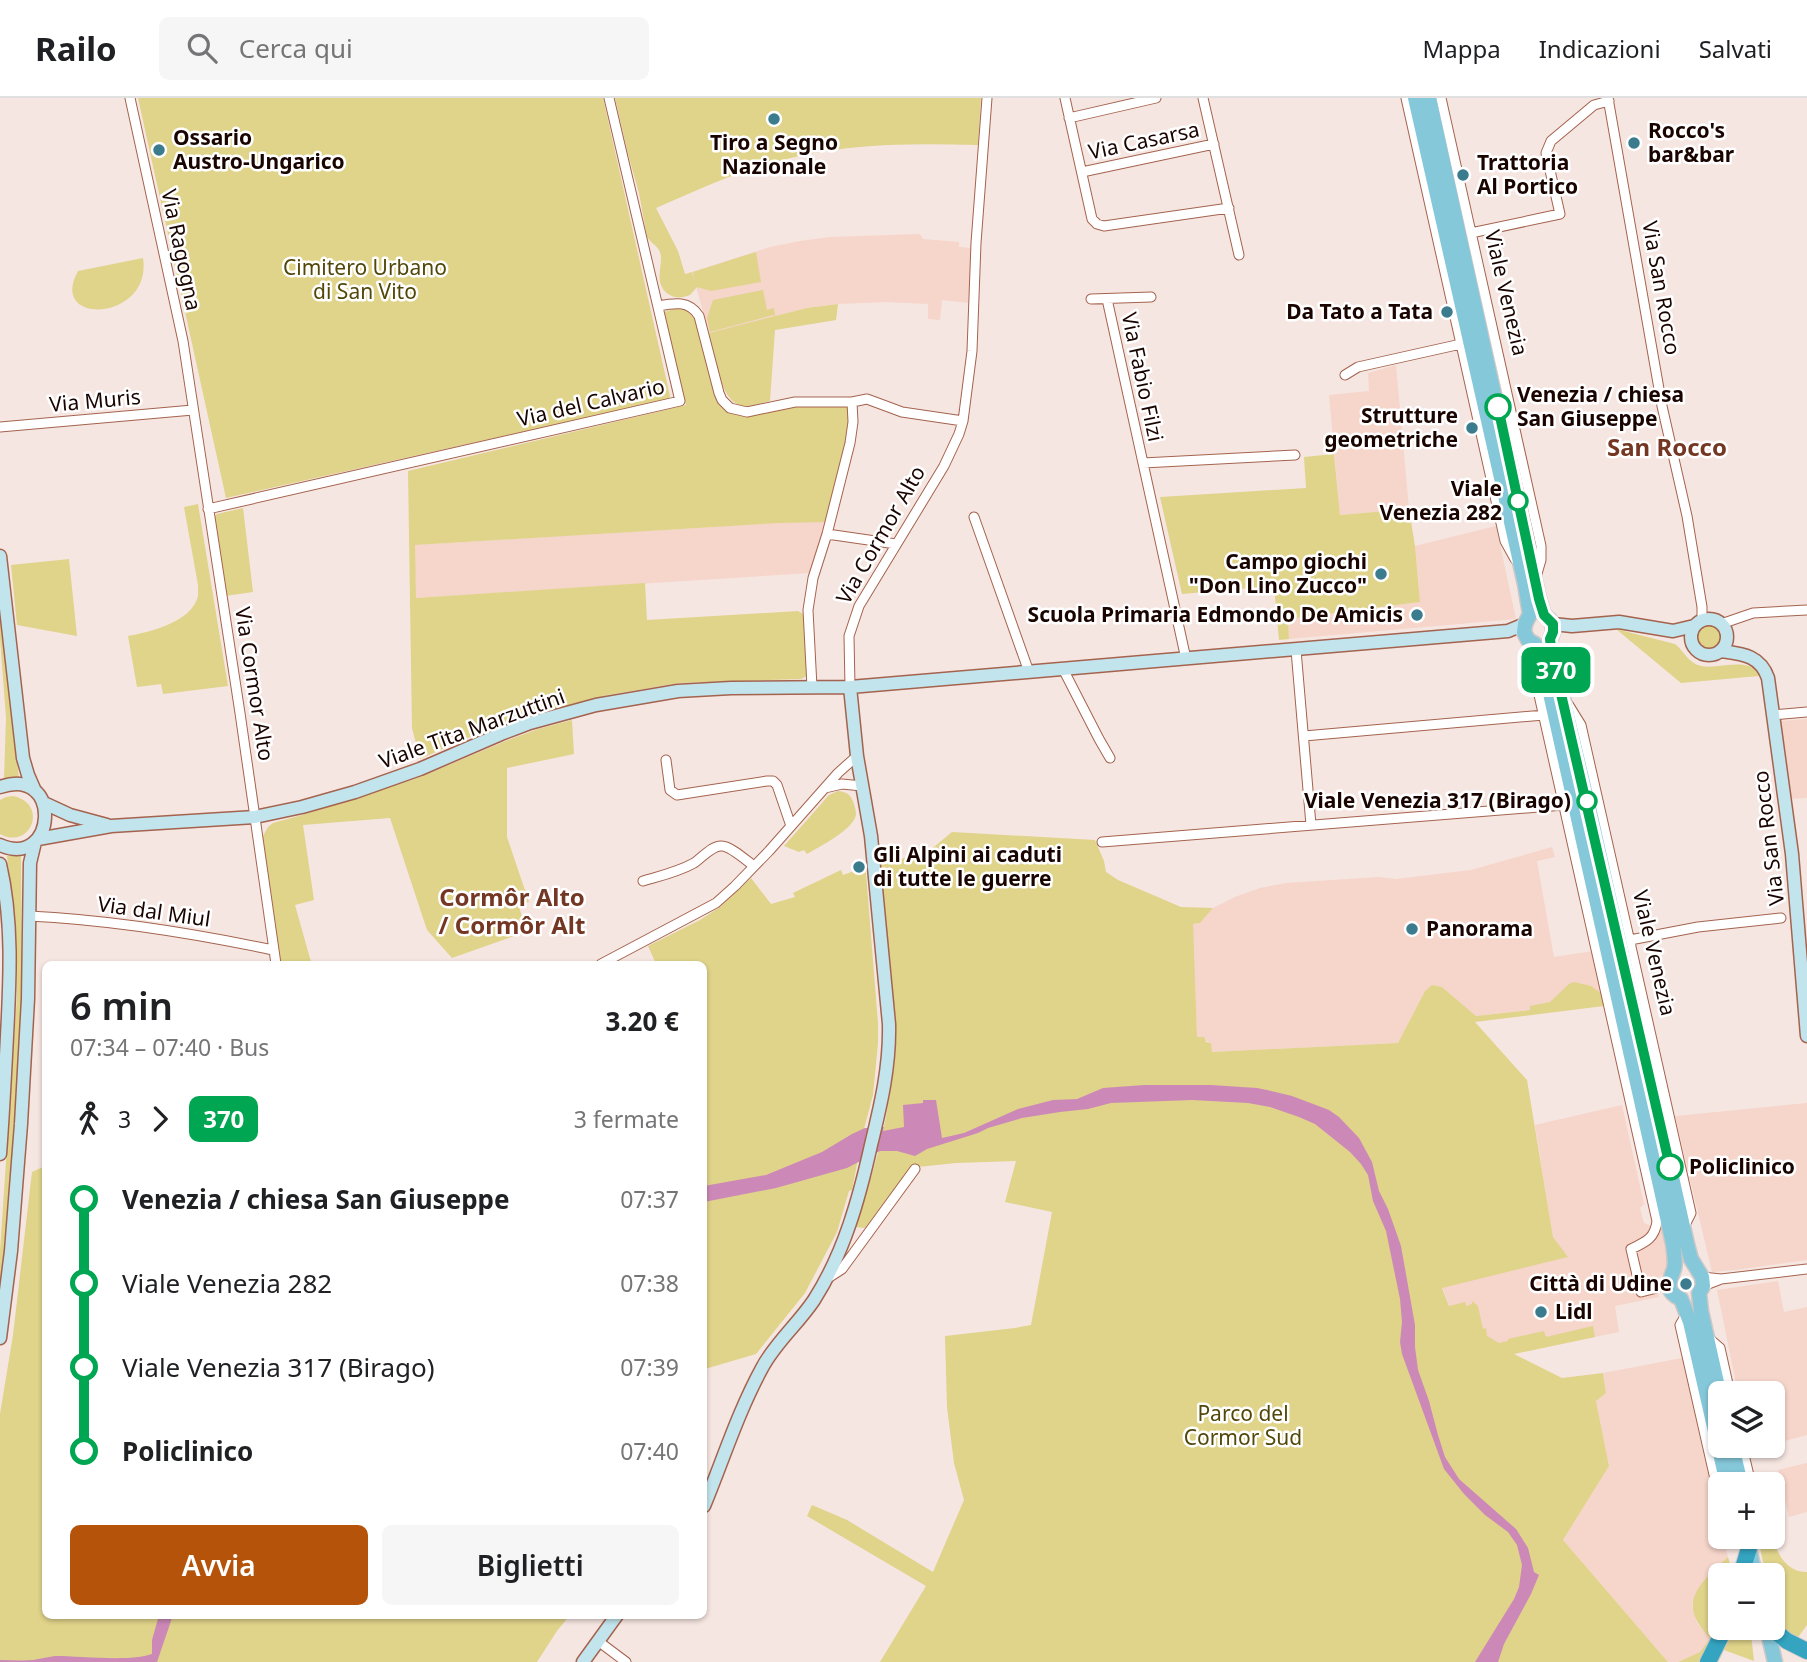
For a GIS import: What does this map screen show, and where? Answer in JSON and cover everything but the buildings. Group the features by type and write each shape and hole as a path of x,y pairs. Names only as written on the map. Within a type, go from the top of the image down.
{"highway":[{"path":"1708,1662 1719,1640"},
{"path":"1785,1640 1807,1651"}],"main road":[{"name":"Viale Venezia","path":"1415,98 1529,575"},
{"name":"Viale Venezia","path":"1429,98 1529,575 1530,611 1561,691 1689,1254 1700,1281 1706,1336 1716,1381"},
{"name":"Viale Venezia","path":"1539,629 1542,657 1673,1244 1675,1260 1669,1287 1688,1313 1724,1472"},
{"path":"1671,1274 1684,1265 1700,1281 1689,1299 1677,1296"},
{"path":"1771,1640 1775,1662"}],"street":[{"name":"Via Ragogna","path":"130,98 183,341 193,410"},
{"name":"Via del Calvario","path":"208,509 680,401 609,98"},
{"name":"Via Cormor Alto","path":"707,1499 754,1383 764,1364 813,1301 849,1227 884,1093 889,1055 889,1024 871,835 850,687 849,636 859,606 944,466 963,421 972,351 976,243 987,98"},
{"path":"1065,98 1092,219 1097,224 1104,226 1229,208"},
{"name":"Via Casarsa","path":"1069,118 1156,98"},
{"name":"Via Casarsa","path":"1203,98 1239,255"},
{"name":"Viale Venezia","path":"1406,98 1505,541 1529,575 1541,560 1541,546 1441,98"},
{"path":"1471,233 1560,214 1546,153 1551,141 1594,106 1609,99"},
{"name":"Via San Rocco","path":"1609,99 1662,407 1687,516 1702,618"},
{"name":"Via Casarsa","path":"1082,172 1214,144"},
{"name":"Via Fabio Filzi","path":"1091,299 1151,297"},
{"name":"Via Fabio Filzi","path":"1107,299 1186,659"},
{"path":"657,306 680,304 696,311 719,393 730,408 747,411 795,402 852,402 867,399 902,412 963,421"},
{"path":"1345,374 1358,367 1461,344"},
{"path":"812,687 808,610 813,578 850,443 852,402"},
{"name":"Via Muris","path":"0,427 193,410"},
{"name":"Via Cormor Alto","path":"193,410 275,961"},
{"name":"Via Fabio Filzi","path":"1143,463 1295,455"},
{"path":"974,517 1028,672"},
{"path":"827,534 896,544"},
{"path":"0,556 23,758 46,813 46,824 36,840 30,863 29,999 17,1181 0,1338"},
{"path":"1702,618 1690,635 1695,650 1705,656 1716,654 1737,619 1753,613 1807,610"},
{"path":"1692,645 1673,631 1702,618 1717,621 1724,637"},
{"name":"Viale Tita Marzuttini","path":"0,845 20,848 36,840 111,826 255,817 302,807 420,769 530,723 634,697 704,688 850,687 1619,622 1673,631"},
{"name":"Via San Rocco","path":"1724,637 1742,654 1759,662 1768,678 1802,913 1807,1036"},
{"path":"1296,650 1311,825"},
{"path":"1063,669 1110,758"},
{"name":"Viale Venezia","path":"1546,674 1539,695 1657,1221 1651,1238 1631,1249 1642,1292 1657,1288 1671,1274"},
{"name":"Viale Venezia","path":"1561,691 1581,725 1691,1213 1684,1227"},
{"path":"1773,715 1807,712"},
{"path":"1304,736 1544,715"},
{"path":"607,961 716,903 754,866 838,773 858,756"},
{"path":"666,760 670,790 677,795 773,781 777,785 791,826"},
{"path":"0,787 20,784 35,791"},
{"path":"825,788 842,784 862,786"},
{"name":"Viale Tita Marzuttini","path":"44,803 70,815 111,826"},
{"path":"1102,842 1564,805"},
{"path":"643,881 672,873 722,846 754,866"},
{"path":"0,864 8,915 10,960 0,1154"},
{"name":"Via dal Miul","path":"29,916 136,925 273,950"},
{"path":"1630,940 1698,927 1782,918"},
{"path":"824,1281 842,1269 915,1169"},
{"path":"1700,1281 1807,1269"},
{"path":"1657,1288 1677,1296"},
{"path":"1688,1313 1680,1325 1713,1472"},
{"name":"Viale Venezia","path":"1706,1336 1720,1348 1727,1381"},
{"path":"583,1662 614,1619"},
{"path":"598,1641 625,1662"}],"shaded area":[{"path":"920,234 923,239 959,242 959,247 972,248 968,303 942,300 940,320 928,319 928,304 838,304 807,308 709,333 692,272 770,247 800,241 830,237"},
{"path":"1396,365 1409,509 1340,515 1329,395 1369,391 1368,373"},
{"path":"826,522 810,573 416,598 414,545"},
{"path":"1496,526 1516,619 1289,639 1288,619 1420,602 1415,546"},
{"path":"1807,719 1807,798 1790,799 1780,721"},
{"path":"1552,847 1555,857 1537,861 1554,957 1593,951 1603,1002 1476,1016 1442,987 1432,985 1425,991 1398,1043 1211,1052 1211,1043 1197,1037 1192,924 1200,923 1213,908 1260,888 1286,883 1379,877 1396,879 1471,870"},
{"path":"1211,1085 1257,1088 1292,1096 1329,1110 1359,1138 1372,1162 1379,1191 1401,1246 1415,1325 1418,1370 1445,1457 1459,1479 1516,1529 1528,1548 1534,1572 1539,1575 1504,1644 1498,1662 1475,1662 1519,1587 1522,1565 1517,1545 1508,1532 1485,1515 1464,1494 1444,1469 1402,1354 1400,1299 1386,1231 1373,1201 1368,1175 1350,1152 1315,1124 1270,1107 1248,1103 1192,1100 1111,1103 1022,1118 927,1149 915,1156 897,1151 880,1151 847,1168 776,1188 707,1201 707,1185 766,1175 822,1152 865,1128 884,1127 883,1131 904,1127 903,1105 936,1100 942,1138 964,1133 1018,1109 1053,1100 1077,1099 1103,1088"},
{"path":"1807,1103 1807,1260 1712,1272 1675,1116"},
{"path":"1622,1105 1644,1204 1640,1208 1644,1223 1663,1231 1669,1259 1666,1273 1655,1280 1659,1297 1615,1306 1619,1332 1472,1362 1442,1287 1567,1257 1553,1237 1535,1125"},
{"path":"1778,1281 1784,1312 1807,1307 1807,1435 1785,1441 1785,1381 1736,1381 1717,1290"},
{"path":"1682,1358 1708,1473 1708,1549 1726,1549 1728,1557 1722,1563 1708,1563 1708,1578 1692,1605 1697,1623 1709,1640 1700,1652 1678,1662 1668,1662 1563,1540 1609,1466 1596,1401 1606,1392 1603,1373"},
{"path":"1807,1463 1807,1512 1789,1517 1785,1500 1785,1472 1778,1470"},
{"path":"158,1619 172,1619 157,1662 0,1662 55,1656 143,1656 152,1654 152,1640"}],"green space":[{"name":"Cimitero Urbano di San Vito","path":"138,98 603,98 669,399 226,498"},
{"path":"615,98 981,98 978,145 873,146 822,151 741,172 656,208 678,251 685,274 692,272 695,282 693,272 756,252 761,282 711,291 697,287 690,295 676,297 668,294 660,283 661,255 647,237"},
{"path":"143,258 142,279 133,294 119,305 103,309 88,308 76,301 72,289 78,271"},
{"path":"763,290 767,310 774,308 775,316 710,332 707,318 713,300"},
{"path":"838,304 836,320 775,330 770,401 742,406 734,402 723,386 709,333 807,308"},
{"path":"677,308 687,310 695,319 719,403 727,411 795,405 843,405 848,408 845,447 826,522 415,545 416,598 645,583 647,620 798,611 805,615 807,676 801,679 680,683 608,695 504,722 420,759 412,728 408,471 686,405 664,312"},
{"path":"1334,454 1340,515 1409,509 1420,602 1288,619 1289,639 1279,640 1274,586 1182,594 1160,497 1306,488 1304,457"},
{"path":"198,504 228,686 163,694 161,684 137,687 128,636 169,624 188,613 194,605 198,596 198,585 184,507"},
{"path":"243,508 253,592 225,596 214,517"},
{"path":"69,559 77,636 17,625 11,565"},
{"path":"0,600 19,779 4,779 6,718"},
{"path":"1709,621 1720,626 1725,637 1720,648 1709,653 1698,648 1693,637 1698,626"},
{"path":"1616,629 1675,644 1689,660 1701,666 1749,666 1759,676 1681,683"},
{"path":"572,720 574,754 507,768 507,837 529,902 519,906 526,932 452,958 427,930 390,818 303,825 314,900 295,905 311,961 280,961 263,848 263,836 268,827 273,823 415,779 538,729"},
{"path":"838,791 849,794 852,798 856,815 854,821 835,838 807,854 804,850 799,852 784,846 829,795"},
{"path":"13,796 24,800 31,807 33,816 27,831 11,838 0,834 0,800"},
{"name":"Parco del Cormor Sud","path":"952,832 1095,840 1106,872 1118,880 1181,907 1213,908 1200,923 1193,924 1197,1037 1204,1037 1206,1042 1211,1043 1212,1052 1398,1043 1425,991 1432,985 1442,987 1476,1016 1530,1010 1530,1006 1550,1002 1574,982 1591,986 1602,994 1604,1006 1475,1022 1527,1080 1553,1237 1568,1257 1442,1288 1449,1306 1465,1302 1466,1306 1472,1304 1472,1301 1478,1306 1483,1329 1486,1328 1487,1336 1499,1343 1544,1331 1546,1337 1593,1326 1595,1337 1514,1354 1562,1378 1603,1373 1606,1393 1596,1401 1609,1466 1563,1540 1668,1662 880,1662 926,1586 807,1516 812,1505 847,1520 933,1572 964,1500 954,1463 947,1407 945,1336 1031,1325 1052,1212 1005,1202 1016,1161 956,1163 918,1167 899,1183 865,1228 855,1225 881,1140 894,1058 875,834 882,861 923,856"},
{"path":"21,854 22,996 6,1247 0,1288 0,1251 17,996 16,936 7,856"},
{"path":"841,870 843,875 864,870 866,873 878,1023 873,1095 852,1190 849,1191 837,1232 805,1293 756,1354 707,1368 707,961 655,961 648,946 720,907 751,878 771,904 795,897 793,893"},
{"path":"42,1167 42,1619 567,1619 537,1662 0,1662 0,1414 13,1335 32,1172"},
{"path":"1760,1549 1777,1549 1792,1568 1807,1572 1807,1625 1796,1640 1785,1630 1785,1563 1763,1562"},
{"path":"1708,1577 1708,1636 1694,1615 1693,1604 1700,1586"},
{"path":"1709,1640 1712,1640 1701,1662 1678,1662 1700,1652"},
{"path":"1725,1640 1752,1640 1754,1661 1724,1650 1718,1662 1714,1662"}],"bus line":[{"name":"370","path":"1498,407 1539,599 1544,615 1553,624 1550,639 1552,655 1670,1167"}],"place":[{"name":"Tiro a Segno Nazionale","path":"774,119"},
{"name":"Rocco's bar&bar","path":"1634,143"},
{"name":"Ossario Austro-Ungarico","path":"159,150"},
{"name":"Trattoria Al Portico","path":"1463,175"},
{"name":"Da Tato a Tata","path":"1447,312"},
{"name":"Venezia / chiesa San Giuseppe","path":"1498,407"},
{"name":"Strutture geometriche","path":"1472,428"},
{"name":"Viale Venezia 282","path":"1518,501"},
{"name":"Campo giochi \"Don Lino Zucco\"","path":"1381,574"},
{"name":"Scuola Primaria Edmondo De Amicis","path":"1417,615"},
{"name":"Viale Venezia 317 (Birago)","path":"1587,801"},
{"name":"Gli Alpini ai caduti di tutte le guerre","path":"859,867"},
{"name":"Panorama","path":"1412,929"},
{"name":"Policlinico","path":"1670,1167"},
{"name":"Città di Udine","path":"1686,1284"},
{"name":"Lidl","path":"1541,1312"}],"district":[{"name":"San Rocco","path":"1667,448"},
{"name":"Cormôr Alto / Cormôr Alt","path":"512,912"}]}
